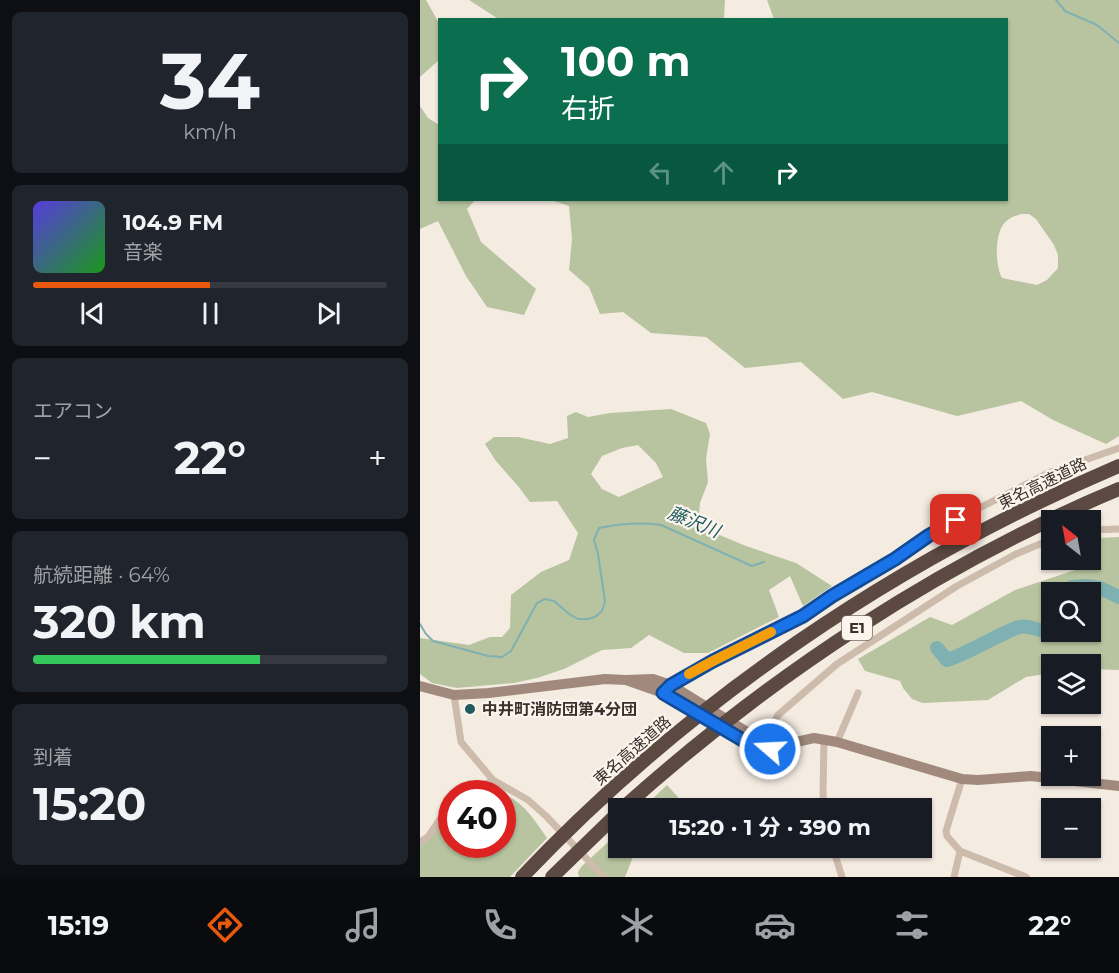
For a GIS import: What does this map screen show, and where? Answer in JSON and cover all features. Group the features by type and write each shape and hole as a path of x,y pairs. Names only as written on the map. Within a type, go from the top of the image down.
{"highway":[{"name":"東名高速道路","path":"522,877 582,816 634,769 725,694 778,656 884,587 960,543 1026,508 1119,466"},
{"name":"E1","path":"634,798 711,733 858,627 927,585 1014,537 1119,489"},
{"path":"552,877 608,823"}],"street":[{"path":"667,689 713,661 803,616 956,520 1048,473 1119,448"},
{"path":"1101,530 1119,529"},
{"path":"764,741 778,715 837,664 957,586 1041,543"},
{"path":"420,686 454,695 605,679 653,679 749,738 759,748 770,749 814,738 837,742 962,779 1031,776 1119,786"},
{"path":"837,742 858,693"},
{"path":"454,695 461,742 493,780"},
{"path":"749,738 778,746"},
{"path":"823,798 824,740"},
{"path":"962,779 946,831 951,843 960,851 1026,877"},
{"path":"516,793 528,800 546,816 604,877"},
{"path":"420,842 428,837 438,822"},
{"path":"954,877 960,851"},
{"path":"836,858 842,877"}],"green space":[{"path":"420,0 426,0 438,21 438,61 420,77"},
{"path":"469,0 725,0 724,18 497,18"},
{"path":"767,0 1119,0 1119,436 1106,444 1053,420 1021,401 957,416 872,392 843,399 801,362 745,368 706,337 651,333 623,312 600,314 589,287 569,270 572,239 569,206 554,201 1008,201 1008,18 774,18","holes":["1022,214 1029,214 1036,219 1054,245 1058,255 1058,268 1047,280 1037,285 1002,278 997,261 997,242 1003,224"]},
{"path":"420,106 428,118 438,124 438,201 474,201 467,209 481,242 536,289 524,315 487,307 466,276 438,221 420,229"},
{"path":"671,409 706,423 710,434 706,459 708,482 700,503 698,526 796,563 832,586 803,606 790,576 769,590 779,617 708,653 684,653 649,635 631,648 602,650 564,669 537,678 514,683 457,688 432,683 420,674 420,638 469,645 490,637 502,637 510,628 511,595 541,572 569,560 578,533 557,501 530,502 485,444 494,437 518,437 550,444 568,438 567,416 576,412 588,417 610,413","holes":["638,445 656,463 663,477 619,497 602,489 591,474 602,456 622,448"]},
{"path":"1119,537 1119,670 1101,669 1101,654 1041,654 1041,675 1026,677 988,700 923,703 912,699 900,681 865,671 858,659 930,617 952,625 1015,590 1075,570 1101,570 1101,538"},
{"path":"667,785 678,797 677,798 653,798"},
{"path":"516,800 533,818 547,838 510,877 420,877 420,846 438,828 438,858 516,858"},
{"path":"608,842 608,858 633,858 625,877 579,877 578,872"}],"waterway":[{"path":"1056,0 1065,11 1097,25 1119,43"},
{"name":"藤沢川","path":"420,624 433,641 488,656 502,657 511,651 537,603 545,599 554,601 578,619 595,617 602,611 605,602 594,540 599,528 638,524 661,525 752,566 764,562"},
{"name":"藤沢川","path":"1101,588 1119,597"},
{"name":"藤沢川","path":"937,648 947,660 1018,627 1024,626 1041,630"}],"slow traffic":[{"path":"689,674 771,632"}],"place":[{"name":"中井町消防団第4分団","path":"470,709"}],"route":[{"path":"770,749 759,748 746,742 663,693 671,685 713,661 803,616 956,520"}]}
